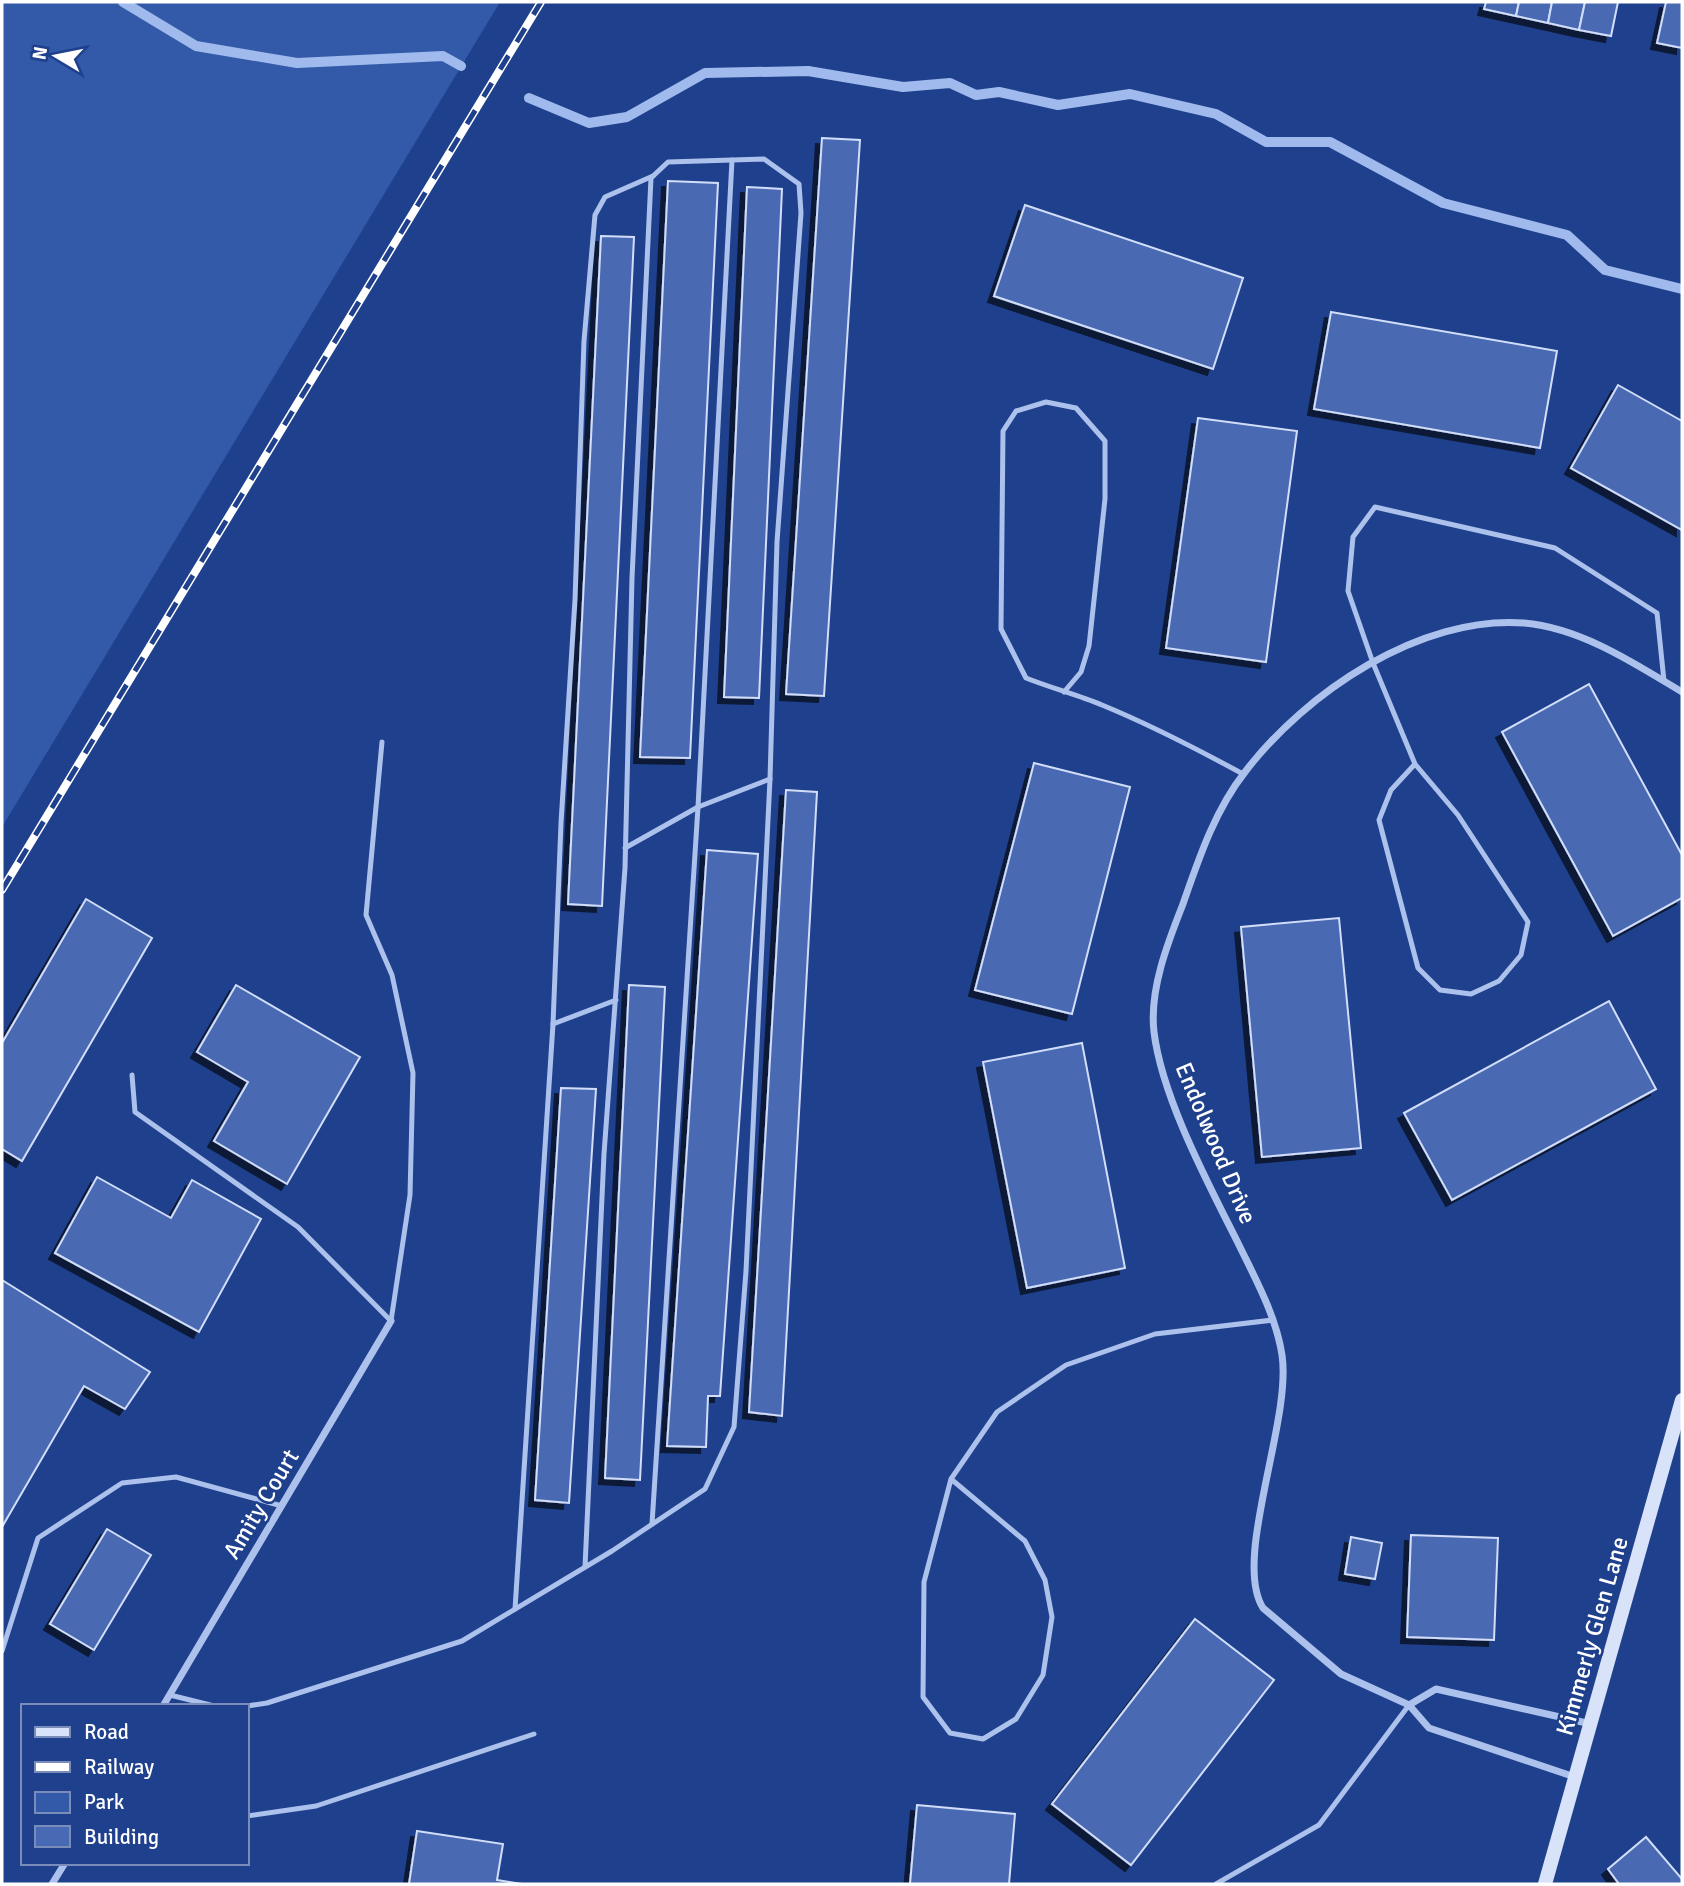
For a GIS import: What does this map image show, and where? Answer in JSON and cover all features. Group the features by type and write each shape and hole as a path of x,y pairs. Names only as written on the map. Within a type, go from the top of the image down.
{"street":[{"name":"Endolwood Drive","path":"1576,1777 1429,1728 1409,1705 1340,1674 1263,1608 1256,1597 1253,1584 1259,1516 1282,1389 1282,1356 1273,1320 1261,1289 1204,1177 1158,1056 1153,1028 1158,984 1175,922 1205,844 1243,774 1269,743 1328,688 1397,650 1452,631 1523,623 1553,629 1614,651 1682,692"},
{"name":"Amity Court","path":"164,1704 391,1321"},
{"name":"Kimmerly Glen Lane","path":"1545,1884 1682,1400"},
{"path":"1409,1705 1436,1689 1591,1724"},
{"path":"52,1884 64,1865"}],"lane":[{"path":"248,1706 267,1703 461,1641 515,1609 585,1567 705,1489 734,1427 746,1271 770,779 777,542 801,213 799,184 764,159 668,162 653,176 605,197 595,215 584,341 575,600 561,823 553,1024 515,1609"},
{"path":"652,1524 698,807 732,160"},
{"path":"585,1567 604,1154 625,848 632,578 653,176"},
{"path":"1063,692 1081,672 1089,646 1105,499 1105,441 1076,408 1046,402 1016,411 1003,431 1001,629 1026,678 1063,692 1100,704 1163,732 1243,774"},
{"path":"1415,764 1391,790 1379,820 1418,968 1440,990 1471,994 1499,981 1521,955 1528,922 1458,815 1415,764 1373,663 1348,591 1353,537 1375,506 1555,548 1657,613 1664,681"},
{"path":"382,742 366,915 392,975 413,1073 410,1195 391,1321"},
{"path":"625,848 698,807 770,779"},
{"path":"553,1024 615,1000"},
{"path":"132,1075 135,1112 298,1227 391,1321"},
{"path":"951,1479 1025,1541 1045,1580 1052,1617 1043,1675 1016,1719 984,1739 950,1733 923,1698 924,1581 951,1479 997,1412 1066,1364 1155,1334 1273,1320"},
{"path":"2,1651 38,1538 122,1483 176,1477 282,1506"},
{"path":"170,1695 206,1704"},
{"path":"1220,1883 1319,1825 1409,1705"},
{"path":"248,1816 316,1806 534,1734"}],"green space":[{"path":"2,2 500,2 2,827"}],"building":[{"path":"1486,2 1519,2 1516,16 1484,9"},
{"path":"1519,2 1552,2 1548,23 1516,16"},
{"path":"1552,2 1585,2 1579,30 1548,23"},
{"path":"1585,2 1618,2 1611,36 1579,30"},
{"path":"1666,2 1682,2 1682,48 1657,43"},
{"path":"822,138 860,140 824,696 786,694"},
{"path":"668,181 718,183 690,758 640,757"},
{"path":"747,187 782,189 759,698 724,697"},
{"path":"1025,205 1243,278 1213,369 994,296"},
{"path":"601,236 634,237 602,906 568,904"},
{"path":"1331,312 1557,351 1540,448 1314,409"},
{"path":"1618,385 1682,421 1682,530 1571,468"},
{"path":"1198,418 1297,431 1266,662 1166,648"},
{"path":"1589,684 1682,855 1682,898 1613,936 1502,732"},
{"path":"1034,763 1130,787 1072,1014 975,990"},
{"path":"786,790 817,792 782,1416 749,1412"},
{"path":"707,850 758,854 720,1396 708,1396 706,1447 667,1446"},
{"path":"86,899 152,938 22,1161 2,1149 2,1043"},
{"path":"1339,918 1361,1148 1262,1157 1241,927"},
{"path":"236,985 360,1057 287,1184 214,1141 248,1082 197,1052"},
{"path":"629,985 665,987 640,1480 605,1478"},
{"path":"1609,1001 1656,1089 1452,1200 1404,1113"},
{"path":"1082,1043 1125,1268 1027,1288 983,1062"},
{"path":"561,1088 596,1089 569,1503 535,1500"},
{"path":"97,1177 171,1218 192,1180 261,1219 199,1332 55,1253"},
{"path":"2,1280 150,1372 125,1409 84,1386 2,1527"},
{"path":"107,1529 151,1555 94,1650 50,1624"},
{"path":"1411,1535 1498,1538 1494,1640 1407,1637"},
{"path":"1351,1537 1382,1543 1375,1579 1345,1574"},
{"path":"1195,1619 1274,1680 1131,1865 1052,1804"},
{"path":"917,1805 1015,1814 1009,1884 910,1884"},
{"path":"417,1831 503,1844 497,1880 522,1884 409,1884"},
{"path":"1646,1837 1682,1879 1682,1884 1619,1884 1608,1869"}],"waterway":[{"path":"123,2 196,46 297,63 443,56 461,66"},
{"path":"529,98 589,123 627,117 705,73 808,71 903,87 950,83 976,95 999,92 1058,105 1130,94 1216,114 1266,142 1330,142 1443,203 1567,235 1605,270 1682,289"}],"railway":[{"path":"2,890 541,2"}]}
